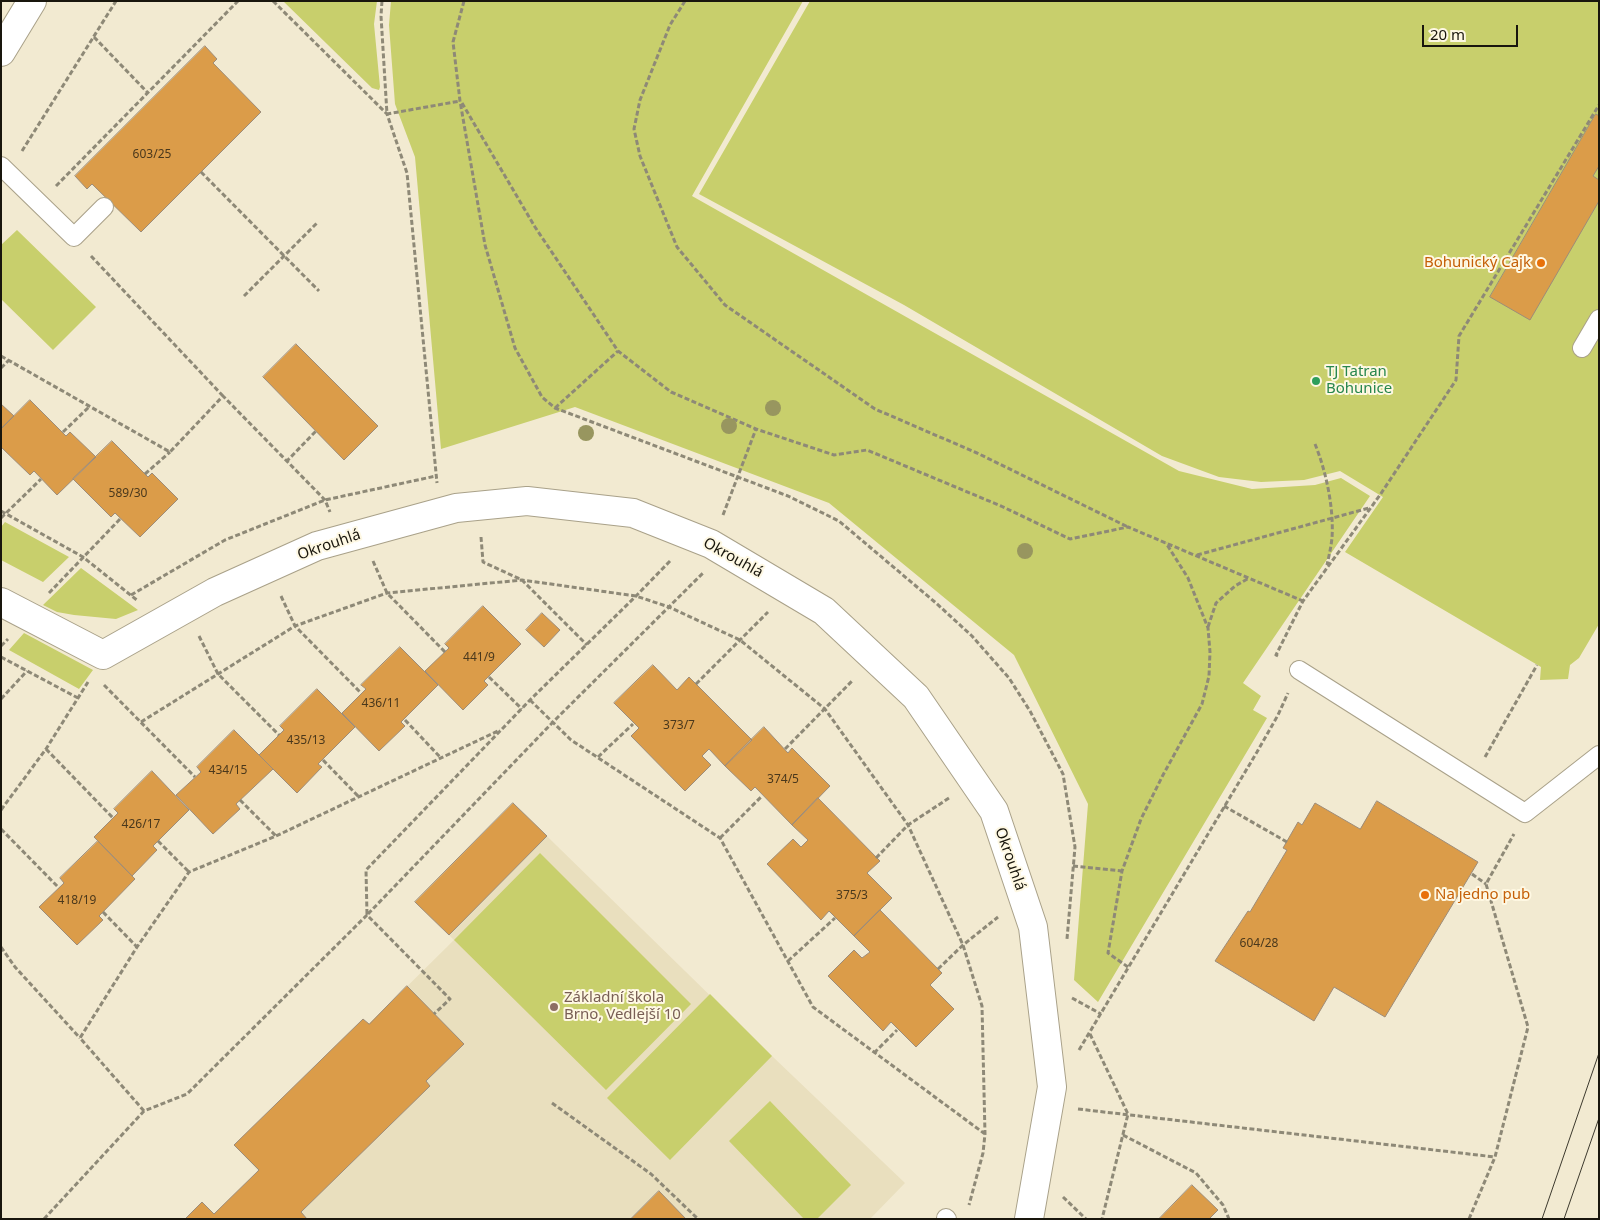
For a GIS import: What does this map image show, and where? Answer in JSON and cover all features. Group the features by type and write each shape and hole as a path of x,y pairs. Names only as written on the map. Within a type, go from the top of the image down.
{"street":[{"path":"1,52 32,1"},
{"name":"Okrouhlá","path":"98,664 160,623 215,592 317,546 456,508 527,501 633,513 710,544 824,611 916,697 994,811 1023,897 1033,927 1051,1096 1029,1219"},
{"path":"1,602 28,616 98,664"}],"lane":[{"path":"5,169 74,237 104,208"},
{"path":"1582,348 1599,319"},
{"path":"1299,670 1525,813 1599,755"}],"path":[{"path":"5,169 116,1"},
{"path":"39,203 238,1"},
{"path":"272,1 387,114"},
{"path":"382,1 381,16 387,114 407,173 438,494 480,529 483,562 522,580 587,645"},
{"path":"464,1 453,42 460,101 485,245 515,348 542,397 555,408 788,496 839,521 972,636 1009,678 1030,711 1063,774 1075,847 1066,946"},
{"path":"684,1 670,25 640,100 634,128 640,156 676,247 725,305 875,409 977,453 1128,527 1304,601"},
{"path":"94,37 148,93"},
{"path":"387,114 460,101"},
{"path":"460,101 536,228 618,351 671,392 756,429 834,455 867,450 1001,506 1070,539 1128,527"},
{"path":"1299,670 1276,654 1304,601 1456,380 1459,336 1599,105"},
{"path":"201,172 319,291"},
{"path":"244,296 317,223"},
{"path":"74,237 223,396 325,500 387,593 445,652"},
{"path":"555,408 618,351"},
{"path":"1,356 170,452"},
{"path":"1,368 9,360"},
{"path":"145,474 170,452 223,396"},
{"path":"64,432 90,406"},
{"path":"44,1219 144,1111 187,1094 367,915 553,722 668,607 710,544 756,429"},
{"path":"286,462 316,431"},
{"path":"1315,444 1325,475 1331,518 1332,538 1327,568"},
{"path":"131,595 225,540 325,500 436,476"},
{"path":"1,518 41,478"},
{"path":"1196,555 1369,508"},
{"path":"1,511 83,558 131,595 160,623"},
{"path":"28,616 121,518"},
{"path":"1128,968 1108,953 1122,871 1141,819 1202,704 1209,676 1208,628 1188,578 1165,542"},
{"path":"434,1014 450,1000 367,915 366,870 530,700 636,596 710,544"},
{"path":"268,568 295,626 361,693"},
{"path":"1208,628 1216,603 1235,586 1249,578"},
{"path":"141,722 295,626 387,593 522,580 636,596 668,607 740,640 825,709 908,825 962,945 982,1006 985,1134 983,1153 968,1209"},
{"path":"696,684 790,591"},
{"path":"185,609 218,674 279,735"},
{"path":"1,657 78,698"},
{"path":"785,749 874,658"},
{"path":"1,810 46,749 98,664 141,722 196,777"},
{"path":"1496,738 1537,665"},
{"path":"1,699 27,671"},
{"path":"489,677 522,709"},
{"path":"530,700 571,740 720,838 813,1007 985,1134"},
{"path":"1278,715 1051,1096 1128,1114 1495,1157"},
{"path":"404,720 440,757"},
{"path":"598,757 633,724"},
{"path":"80,1038 137,947 188,872 276,836 440,757 503,729"},
{"path":"46,749 113,818"},
{"path":"323,760 358,796"},
{"path":"876,858 908,825 974,782"},
{"path":"720,838 762,796"},
{"path":"240,800 276,836"},
{"path":"1224,806 1286,842"},
{"path":"1486,884 1525,813"},
{"path":"1,829 59,888"},
{"path":"158,841 188,872"},
{"path":"1073,866 1122,871"},
{"path":"1469,1219 1495,1157 1528,1027 1486,884 1472,874"},
{"path":"938,969 962,945 1023,897"},
{"path":"103,912 137,947"},
{"path":"788,962 835,918"},
{"path":"1,947 14,967 144,1111"},
{"path":"1069,991 1072,998 1101,1014"},
{"path":"874,1053 897,1030"},
{"path":"1089,1033 1128,1114 1102,1219"},
{"path":"552,1103 651,1174 698,1219"},
{"path":"1123,1135 1196,1173 1223,1205 1229,1219"}],"shaded area":[{"name":"Základní škola Brno, Vedlejší 10","path":"513,803 905,1183 870,1219 185,1219 202,1202 214,1214 258,1171 234,1145 363,1019 369,1024 454,940 415,902"}],"green space":[{"path":"283,1 377,1 374,24 379,90 372,88"},
{"path":"391,1 803,1 692,196 1179,471 1252,489 1315,485 1341,478 1370,496 1243,683 1261,696 1253,710 1267,718 1098,1002 1074,980 1088,804 1014,655 829,503 575,407 441,449 415,157 395,104 389,25"},
{"name":"TJ Tatran Bohunice","path":"810,1 1599,1 1599,624 1579,658 1570,665 1568,679 1540,680 1541,667 1345,552 1383,497 1340,471 1304,480 1261,482 1219,477 1162,456 904,305 699,194"},
{"path":"17,230 96,307 53,350 1,299 1,245"},
{"path":"5,522 69,557 43,582 1,560 1,527"},
{"path":"81,568 138,610 116,619 57,612 43,605"},
{"path":"24,633 93,670 79,689 9,650"},
{"path":"540,853 691,1004 606,1090 454,940"},
{"path":"710,994 772,1056 670,1160 607,1098"},
{"path":"770,1101 851,1185 817,1219 804,1219 729,1141"}],"building":[{"path":"205,46 217,59 213,63 261,112 141,232 92,184 87,189 75,176"},
{"path":"1596,114 1599,116 1599,166 1593,176 1599,180 1599,201 1530,320 1490,297"},
{"path":"296,344 378,426 344,460 263,377"},
{"path":"30,400 66,436 70,432 96,457 57,495 34,471 30,475 1,447 1,429"},
{"path":"1,404 14,416 1,429"},
{"path":"112,441 148,477 152,473 178,499 140,537 115,513 111,517 73,479"},
{"path":"483,606 521,644 484,681 488,685 463,710 425,671 449,648 445,644"},
{"path":"542,613 560,630 544,647 526,630"},
{"path":"400,647 438,685 401,722 405,726 379,751 342,713 366,689 361,685"},
{"path":"653,665 677,690 689,677 752,740 725,766 709,749 702,756 711,765 685,791 631,736 639,728 614,703"},
{"path":"317,689 355,727 318,764 322,767 297,793 259,755 284,730 280,726"},
{"path":"764,727 788,753 792,748 830,786 792,825 755,787 751,791 725,766"},
{"path":"234,730 273,769 236,804 240,809 213,834 176,795 201,772 197,767"},
{"path":"152,771 189,810 153,846 157,850 132,876 94,837 118,813 114,809"},
{"path":"818,798 880,861 867,873 892,898 854,936 829,911 821,920 767,864 793,839 801,847 808,840 792,825"},
{"path":"1377,801 1478,862 1385,1017 1334,987 1314,1021 1215,961 1248,911 1250,912 1287,850 1283,848 1298,822 1302,825 1315,803 1360,829"},
{"path":"513,803 547,836 449,935 415,902"},
{"path":"98,841 135,879 99,916 103,920 77,945 39,907 64,883 60,878"},
{"path":"880,910 942,973 930,985 954,1009 916,1047 891,1022 883,1031 828,976 854,950 862,958 870,952 854,936"},
{"path":"407,986 464,1044 426,1081 430,1086 301,1212 307,1219 185,1219 202,1202 214,1214 259,1170 234,1145 363,1019 369,1024"},
{"path":"1192,1185 1218,1210 1209,1219 1159,1219"},
{"path":"659,1191 686,1219 631,1219"}],"tram line":[{"path":"1542,1219 1599,1053"},
{"path":"1564,1219 1599,1118"}],"place":[{"name":"Bohunický Cajk","path":"1541,263"},
{"name":"TJ Tatran Bohunice","path":"1316,381"},
{"name":"Na jedno pub","path":"1425,895"},
{"name":"Základní škola Brno, Vedlejší 10","path":"554,1007"}]}
